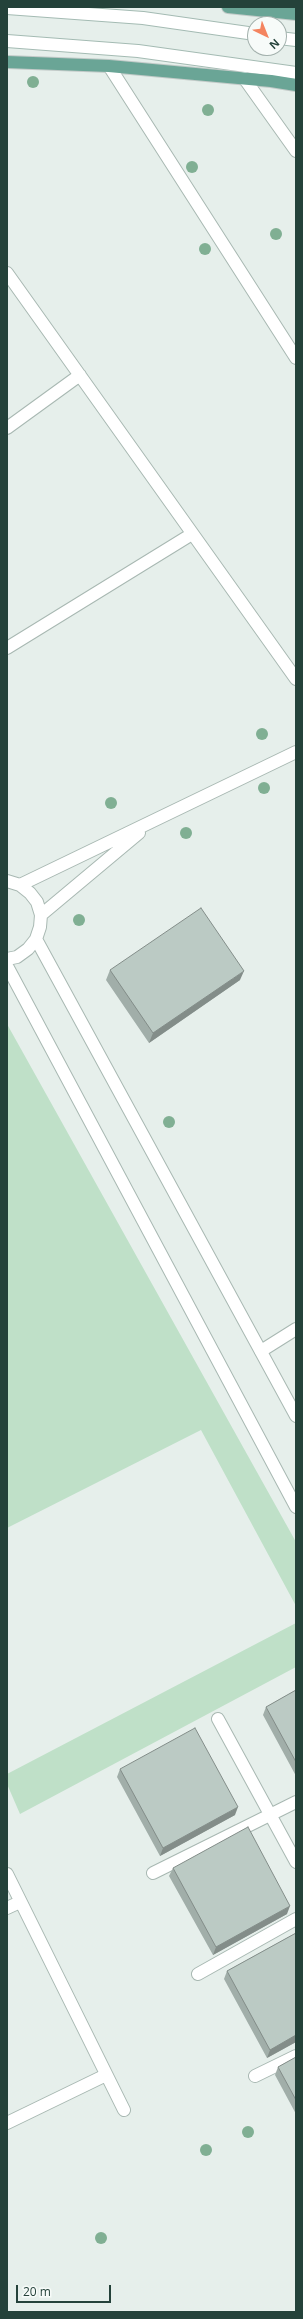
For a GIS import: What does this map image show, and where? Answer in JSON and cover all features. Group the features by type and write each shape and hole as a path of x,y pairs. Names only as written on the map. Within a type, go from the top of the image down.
{"main road":[{"path":"228,7 296,14"},
{"path":"7,62 109,66 244,78 296,85"}],"street":[{"path":"7,8 142,18 247,33"},
{"path":"7,41 138,51 296,73"},
{"path":"109,66 296,358"},
{"path":"244,78 296,150"},
{"path":"7,273 296,679"},
{"path":"7,428 80,375"},
{"path":"7,648 192,534"},
{"path":"20,885 296,752"},
{"path":"41,915 154,821"},
{"path":"7,881 20,885 30,892 37,902 41,915 40,927 36,939 28,949 17,956 7,959"},
{"path":"36,939 296,1416"},
{"path":"7,966 296,1507"},
{"path":"261,1352 296,1329"},
{"path":"218,1718 269,1815 296,1862"},
{"path":"153,1873 296,1802"},
{"path":"7,1874 124,2110"},
{"path":"7,1908 20,1902"},
{"path":"198,1974 296,1919"},
{"path":"255,2076 296,2056"},
{"path":"7,2123 106,2075"}],"green space":[{"path":"7,1024 296,1542 296,1606 201,1430 7,1528"},
{"path":"296,1623 296,1667 20,1814 7,1784 7,1774"}],"building":[{"path":"201,908 244,971 153,1033 110,970"},
{"path":"296,1690 296,1762 266,1707"},
{"path":"195,1728 238,1807 163,1848 120,1769"},
{"path":"248,1827 290,1906 216,1947 173,1868"},
{"path":"296,1933 296,2035 270,2050 227,1971"},
{"path":"296,2057 296,2100 278,2067"}]}
